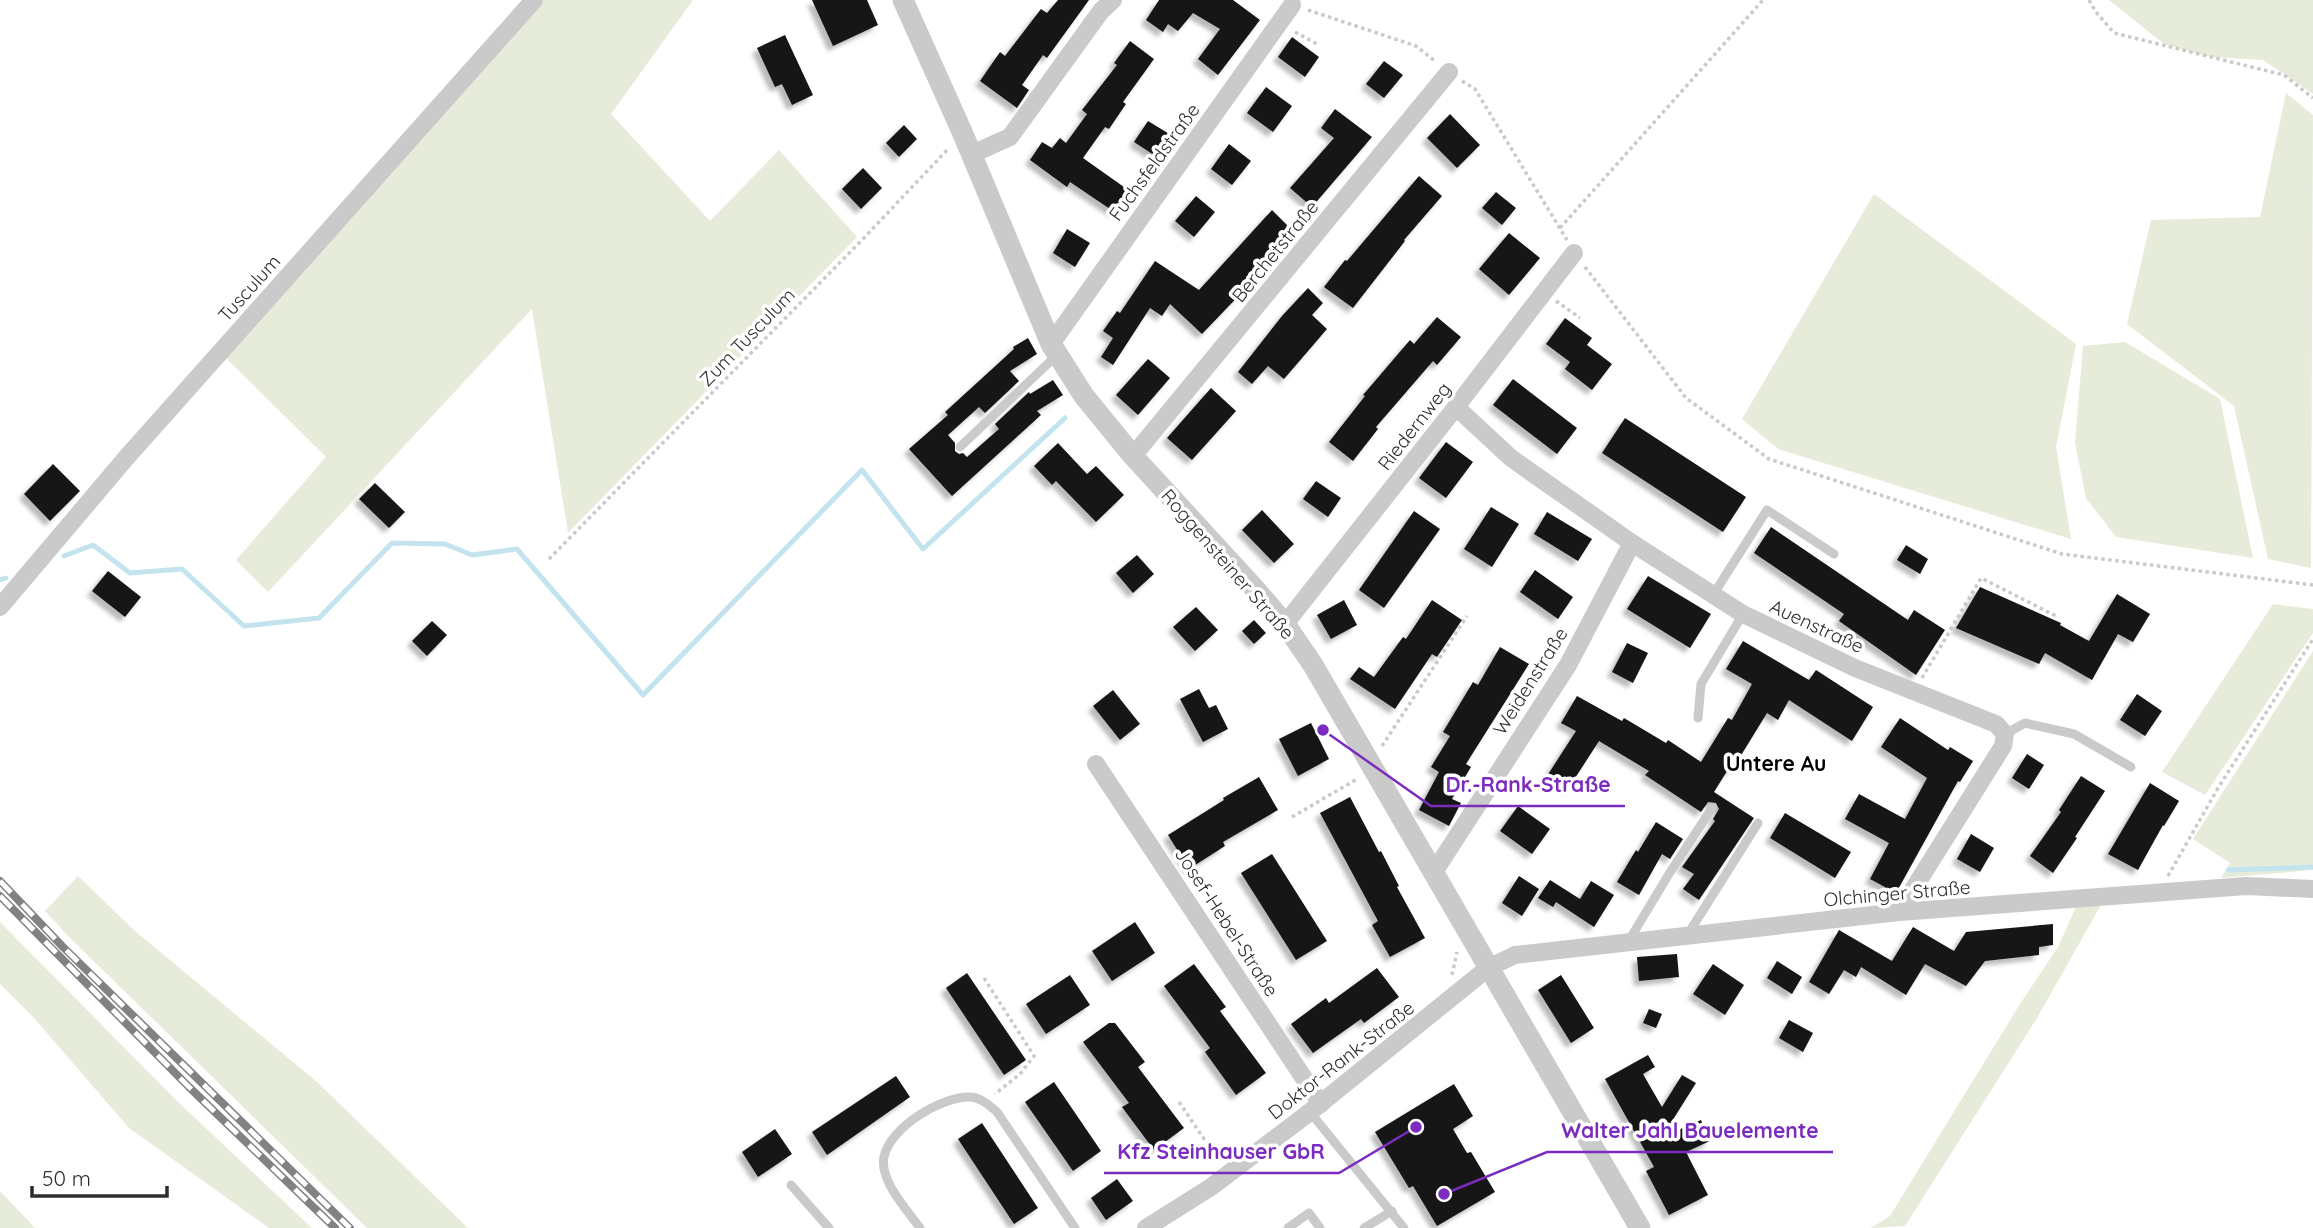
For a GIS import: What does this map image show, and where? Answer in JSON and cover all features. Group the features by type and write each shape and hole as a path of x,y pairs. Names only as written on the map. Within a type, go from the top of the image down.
{"street":[{"name":"Tusculum","path":"0,607 126,458 534,0"},
{"name":"Roggensteiner Straße","path":"903,0 972,154 1054,349 1084,396 1133,456 1285,624 1312,665 1367,769 1434,872 1640,1228"},
{"path":"972,154 1010,137 1101,11 1113,0"},
{"name":"Fuchsfeldstraße","path":"1054,349 1292,5"},
{"name":"Berchetstraße","path":"1133,456 1449,72"},
{"name":"Riedernweg","path":"1285,624 1574,253"},
{"name":"Auenstraße","path":"1456,407 1511,458 1632,543 1743,614 1856,668 1996,724 2005,734"},
{"name":"Weidenstraße","path":"1434,872 1568,665 1632,543"},
{"path":"1899,912 2003,746 2005,734"},
{"name":"Josef-Hebel-Straße","path":"1096,764 1316,1108"},
{"name":"Olchinger Straße","path":"1488,968 1515,955 1899,912 2246,886 2313,889"},
{"name":"Doktor-Rank-Straße","path":"1146,1228 1211,1187 1316,1108 1488,968"}],"lane":[{"path":"960,447 1054,349"},
{"path":"1713,595 1767,510 1833,554"},
{"path":"1698,718 1701,684 1743,614"},
{"path":"2005,734 2025,723 2074,734 2130,767"},
{"path":"1628,942 1668,874 1712,808"},
{"path":"1687,936 1758,823"},
{"path":"920,1228 887,1183 883,1157 894,1136 916,1117 948,1100 971,1096 985,1102 997,1112 1075,1228"},
{"path":"1316,1108 1405,1228"},
{"path":"791,1185 829,1228"},
{"path":"1364,1228 1392,1212"},
{"path":"1288,1228 1309,1213 1320,1228"}],"path":[{"path":"1560,228 1763,0"},
{"path":"2089,0 2114,33 2284,75 2313,98"},
{"path":"1292,5 1416,46 1475,89 1574,253 1686,398 1769,459 2062,554 2313,585"},
{"path":"1279,23 1318,44"},
{"name":"Zum Tusculum","path":"549,559 963,134"},
{"path":"1544,293 1580,318"},
{"path":"1913,691 1981,578 2056,617"},
{"path":"1292,817 1367,769 1467,616"},
{"path":"2158,893 2218,788 2313,639"},
{"path":"984,978 1034,1056 1020,1074 985,1102"},
{"path":"1179,1102 1221,1164"}],"green space":[{"path":"542,0 693,0 611,114 710,221 779,150 857,237 568,533 532,309 268,592 236,560 326,457 225,357"},
{"path":"2109,0 2313,0 2313,94 2263,60 2211,57 2164,44"},
{"path":"2286,93 2313,115 2311,568 2268,559 2234,406 2127,324 2151,220 2260,217"},
{"path":"1874,194 2076,344 2056,447 2071,539 1778,449 1742,419"},
{"path":"2125,342 2220,399 2253,558 2116,537 2086,498 2075,443 2083,346"},
{"path":"2273,604 2313,609 2313,633 2205,795 2162,772"},
{"path":"2313,651 2313,870 2221,878 2230,863 2193,839"},
{"path":"78,876 136,932 316,1081 468,1228 367,1228 45,911"},
{"path":"2101,905 2037,1018 1905,1226 1871,1228 1890,1216 2058,947 2076,907"},
{"path":"0,922 177,1101 312,1228 269,1228 129,1128 34,1018 0,984"},
{"path":"0,1191 35,1228 0,1228"}],"building":[{"path":"812,0 867,0 878,25 833,46"},
{"path":"1058,0 1089,0 1047,58 1043,55 1022,85 1029,90 1017,108 980,81 1000,52 1005,56 1041,9 1047,13"},
{"path":"1159,0 1233,0 1260,20 1218,75 1198,59 1220,29 1193,13 1178,31 1168,24 1163,32 1146,20"},
{"path":"785,35 813,95 792,105 782,84 775,87 757,48"},
{"path":"1292,37 1319,57 1305,77 1278,57"},
{"path":"1130,41 1154,59 1123,102 1126,104 1109,129 1105,127 1083,158 1131,192 1116,213 1070,182 1067,187 1030,160 1042,142 1052,148 1060,138 1066,143 1087,114 1082,110 1117,65 1114,63"},
{"path":"1384,61 1403,75 1384,98 1366,84"},
{"path":"1266,87 1292,106 1273,132 1247,113"},
{"path":"1335,109 1372,137 1312,207 1290,188 1334,138 1321,128"},
{"path":"1450,114 1480,145 1457,168 1427,138"},
{"path":"1148,121 1171,135 1157,157 1134,142"},
{"path":"904,125 917,139 899,157 886,143"},
{"path":"1229,144 1251,161 1232,185 1211,169"},
{"path":"863,168 882,188 861,209 842,189"},
{"path":"1419,176 1442,196 1404,240 1353,308 1324,287"},
{"path":"1496,192 1516,208 1502,225 1482,208"},
{"path":"1196,196 1215,212 1194,237 1175,221"},
{"path":"1272,210 1294,232 1202,334 1170,304 1162,316 1150,308 1113,365 1101,357 1113,338 1103,331 1117,311 1120,313 1155,261 1199,290"},
{"path":"1067,229 1090,243 1075,267 1053,253"},
{"path":"1509,233 1540,258 1509,295 1479,269"},
{"path":"1308,288 1323,303 1312,315 1327,329 1284,379 1268,366 1252,384 1238,372"},
{"path":"1437,317 1461,337 1437,365 1433,361 1376,427 1378,429 1353,461 1329,442 1365,396 1363,395 1410,340 1414,344"},
{"path":"1565,318 1592,338 1587,345 1612,364 1592,390 1565,369 1570,362 1546,344"},
{"path":"1028,338 1037,354 1010,371 1019,381 985,413 979,407 948,435 955,443 955,451 967,457 999,429 995,424 1029,392 1030,394 1053,380 1063,395 1037,411 1041,415 952,496 909,449 948,415 945,412 1014,349 1013,347"},
{"path":"1148,359 1170,378 1138,415 1116,395"},
{"path":"1513,379 1577,428 1557,454 1493,405"},
{"path":"1211,388 1236,411 1192,460 1167,438"},
{"path":"1625,418 1746,497 1723,532 1602,453"},
{"path":"1446,442 1473,462 1446,498 1419,478"},
{"path":"1058,443 1087,474 1096,466 1124,495 1096,522 1056,481 1052,485 1034,466"},
{"path":"53,464 80,491 50,521 24,494"},
{"path":"1316,481 1341,498 1328,517 1303,499"},
{"path":"375,483 405,512 389,528 359,499"},
{"path":"1491,507 1519,524 1492,567 1464,549"},
{"path":"1262,510 1294,544 1274,563 1242,530"},
{"path":"1414,511 1440,529 1384,608 1359,590"},
{"path":"1547,512 1592,539 1578,561 1534,534"},
{"path":"1771,527 1908,620 1914,610 1945,630 1916,675 1839,621 1844,614 1754,553"},
{"path":"1906,545 1928,559 1920,574 1897,560"},
{"path":"1137,555 1154,574 1133,593 1116,573"},
{"path":"1535,570 1573,597 1558,619 1520,592"},
{"path":"108,571 141,597 125,617 92,591"},
{"path":"1648,576 1711,614 1690,648 1627,609"},
{"path":"1980,587 2061,623 2060,625 2089,641 2117,594 2150,614 2133,642 2118,634 2092,680 2045,653 2039,664 1956,628"},
{"path":"1344,600 1357,625 1331,639 1317,615"},
{"path":"1432,600 1462,620 1437,657 1432,654 1395,709 1350,679 1359,667 1374,677 1403,637 1406,639"},
{"path":"1196,607 1218,630 1195,651 1173,627"},
{"path":"1254,620 1266,633 1254,644 1242,631"},
{"path":"432,621 447,635 427,656 412,641"},
{"path":"1743,641 1809,680 1816,670 1873,707 1852,741 1789,700 1778,720 1767,713 1732,770 1729,768 1714,792 1754,818 1699,900 1683,889 1694,874 1682,867 1715,821 1713,819 1719,809 1716,803 1708,802 1701,812 1645,775 1649,771 1599,741 1568,789 1547,776 1576,731 1561,723 1577,696 1622,721 1624,718 1666,743 1668,740 1701,762 1728,718 1732,720 1752,684 1726,669"},
{"path":"1627,643 1648,653 1633,683 1612,672"},
{"path":"1500,647 1529,664 1466,764 1471,767 1452,799 1461,803 1449,826 1419,810 1439,772 1431,767 1450,736 1443,732 1473,682 1478,685"},
{"path":"1199,689 1209,708 1216,705 1228,729 1203,742 1180,699"},
{"path":"1113,690 1140,724 1120,740 1093,706"},
{"path":"2137,694 2162,711 2145,736 2120,720"},
{"path":"1900,718 1948,750 1950,747 1973,761 1960,782 1958,781 1896,893 1870,879 1889,843 1845,819 1859,794 1905,819 1927,778 1881,747"},
{"path":"1311,723 1329,759 1298,776 1279,739"},
{"path":"2027,754 2044,765 2029,789 2012,778"},
{"path":"2081,776 2105,791 2053,873 2030,856 2061,812 2059,810"},
{"path":"1259,777 1278,810 1223,842 1225,846 1189,869 1168,835"},
{"path":"2150,783 2179,801 2138,870 2108,854"},
{"path":"1350,797 1425,938 1390,957 1372,925 1378,921 1320,813"},
{"path":"1518,806 1550,829 1532,854 1500,831"},
{"path":"1785,813 1851,852 1835,878 1770,838"},
{"path":"1656,822 1683,839 1670,859 1662,854 1639,895 1617,882"},
{"path":"1971,834 1994,848 1980,872 1957,859"},
{"path":"1272,854 1327,941 1296,960 1241,873"},
{"path":"1519,876 1539,889 1522,916 1502,903"},
{"path":"1550,880 1580,899 1591,881 1614,895 1594,927 1556,902 1553,907 1538,898"},
{"path":"1135,922 1155,953 1112,981 1092,951"},
{"path":"2053,924 2053,945 2039,947 2039,955 1985,961 1966,986 1925,964 1906,995 1861,967 1856,977 1844,970 1829,994 1809,982 1839,930 1892,961 1913,927 1954,951 1966,932"},
{"path":"1677,954 1679,977 1639,981 1637,957"},
{"path":"1777,961 1802,977 1792,994 1767,978"},
{"path":"1194,964 1226,1007 1220,1011 1266,1073 1236,1095 1205,1052 1210,1048 1164,986"},
{"path":"1713,964 1744,985 1725,1015 1693,994"},
{"path":"1377,968 1399,997 1364,1023 1361,1019 1313,1053 1291,1024 1326,998 1329,1003"},
{"path":"967,973 1026,1060 1004,1075 946,988"},
{"path":"1070,975 1090,1005 1046,1034 1026,1004"},
{"path":"1561,975 1594,1028 1571,1043 1538,990"},
{"path":"1649,1009 1662,1014 1656,1028 1643,1023"},
{"path":"1789,1020 1813,1033 1803,1052 1779,1038"},
{"path":"1109,1023 1115,1023 1145,1062 1138,1067 1184,1128 1154,1150 1122,1107 1129,1103 1083,1042"},
{"path":"1648,1055 1655,1067 1643,1074 1662,1107 1682,1075 1696,1083 1662,1137 1701,1120 1710,1141 1686,1152 1708,1195 1669,1215 1646,1171 1654,1167 1605,1079"},
{"path":"896,1076 910,1097 827,1155 812,1132"},
{"path":"1054,1082 1101,1151 1073,1171 1025,1102"},
{"path":"1454,1084 1473,1116 1453,1129 1467,1153 1471,1152 1495,1192 1437,1226 1413,1186 1409,1188 1375,1132"},
{"path":"982,1123 1038,1208 1014,1224 958,1139"},
{"path":"775,1129 792,1154 758,1177 742,1152"},
{"path":"1117,1179 1133,1201 1106,1220 1091,1198"}],"waterway":[{"path":"64,556 93,545 130,573 182,569 244,626 319,618 392,543 445,544 472,555 517,549 643,695 862,470 923,549 1065,418"},
{"path":"0,580 6,578"},
{"path":"2228,870 2313,867"}],"railway":[{"path":"0,881 63,947 350,1228"},
{"path":"0,896 189,1087 335,1228"}],"place":[{"name":"Dr.-Rank-Straße","path":"1323,730"},
{"name":"Kfz Steinhauser GbR","path":"1416,1127"},
{"name":"Walter Jahl Bauelemente","path":"1444,1194"}],"district":[{"name":"Untere Au","path":"1776,763"}]}
